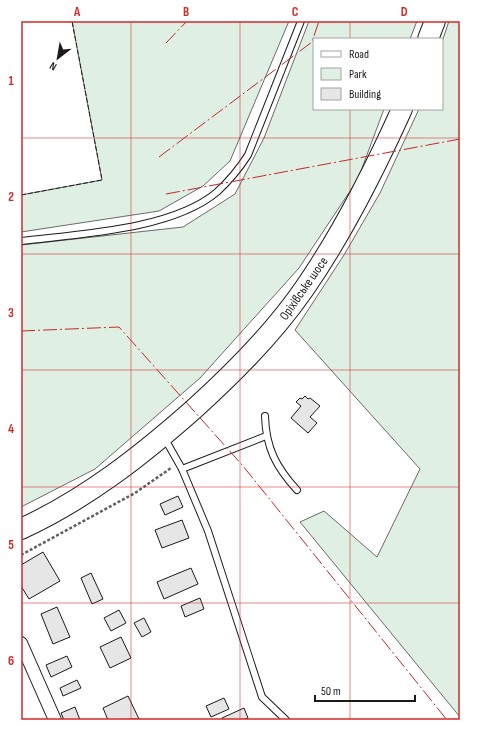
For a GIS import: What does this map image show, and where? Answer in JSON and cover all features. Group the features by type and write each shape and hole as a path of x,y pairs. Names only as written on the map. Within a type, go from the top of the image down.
{"highway":[{"path":"428,38 435,21"},
{"name":"Оріхівське шосе","path":"21,529 86,494 124,468 164,436 219,387 266,337 304,289 359,198 402,110"}],"street":[{"path":"21,642 55,720"}],"lane":[{"path":"21,241 152,223 187,211 216,193 236,172 248,155 300,21"},
{"path":"265,416 266,436 282,472 297,490"},
{"path":"164,436 180,466 208,532 262,697 286,720"},
{"path":"180,466 266,436"}],"path":[{"path":"21,555 135,493 180,466"}],"green space":[{"path":"72,21 289,21 230,161 203,186 159,211 21,232 21,195 102,180"},
{"path":"309,21 417,21 410,38 313,38 313,110 384,110 358,179 299,268 200,378 95,469 21,507 21,245 183,227 235,194 264,138"},
{"path":"449,21 460,21 460,717 300,522 324,511 377,557 420,469 295,330 344,255 380,193 419,110 443,110 443,39"}],"building":[{"path":"305,396 320,406 310,417 317,423 308,433 291,418 301,406 296,402"},
{"path":"178,496 183,507 165,515 160,504"},
{"path":"182,520 189,538 162,548 155,530"},
{"path":"43,552 60,581 29,599 21,586 21,565"},
{"path":"191,568 198,584 164,599 157,582"},
{"path":"91,573 103,599 92,604 81,578"},
{"path":"200,598 204,609 185,617 181,606"},
{"path":"57,607 70,637 53,644 41,614"},
{"path":"119,610 126,623 111,631 104,618"},
{"path":"144,618 151,632 142,637 134,623"},
{"path":"121,637 131,658 110,668 100,647"},
{"path":"67,656 72,667 51,677 46,665"},
{"path":"77,680 81,688 63,696 60,688"},
{"path":"128,696 139,719 108,720 103,708"},
{"path":"224,698 229,709 211,717 206,706"},
{"path":"75,707 80,720 64,720 61,713"},
{"path":"244,708 248,718 242,720 223,720 222,718"}],"fence":[{"path":"21,195 102,180 72,21"}],"power":[{"path":"166,43 187,21"},
{"path":"313,38 319,21"},
{"path":"159,157 312,42 313,39"},
{"path":"166,194 460,139"},
{"path":"21,331 119,327 243,466 447,720"}]}
